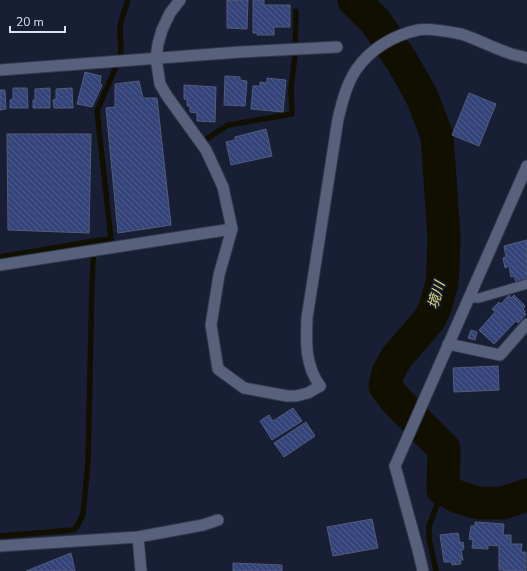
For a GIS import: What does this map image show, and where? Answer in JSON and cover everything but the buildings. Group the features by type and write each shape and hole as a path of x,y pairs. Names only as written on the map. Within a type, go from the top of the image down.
{"street":[{"path":"180,0 170,13 162,30 156,58 160,84 206,150 223,187 232,229 219,275 211,325 218,369 244,388 287,396 296,396 308,393 320,386 312,372 308,358 306,340 307,318 338,119 343,100 355,72 374,50 388,41 420,29 461,34 507,53 527,58"},
{"path":"0,70 240,52 337,47"},
{"path":"423,571 395,466 527,166"},
{"path":"0,265 232,229"},
{"path":"448,344 500,355 527,324"},
{"path":"0,546 138,537 203,525 218,520"},
{"path":"138,537 141,571"}],"lane":[{"path":"469,298 479,298 527,284"}],"waterway":[{"path":"0,536 74,530 83,514 88,462 94,241 111,239 97,111 120,57 120,28 128,0"},
{"name":"境川","path":"354,0 376,22 403,63 422,97 437,136 444,236 442,283 435,308 429,320 396,358 388,373 385,386 395,399 444,449 443,489 458,497 479,503 503,503 527,495"},
{"path":"208,138 228,125 292,114 291,88 295,55 296,11"},
{"path":"0,257 94,241"},
{"path":"436,571 429,538 429,526 443,489"}]}
